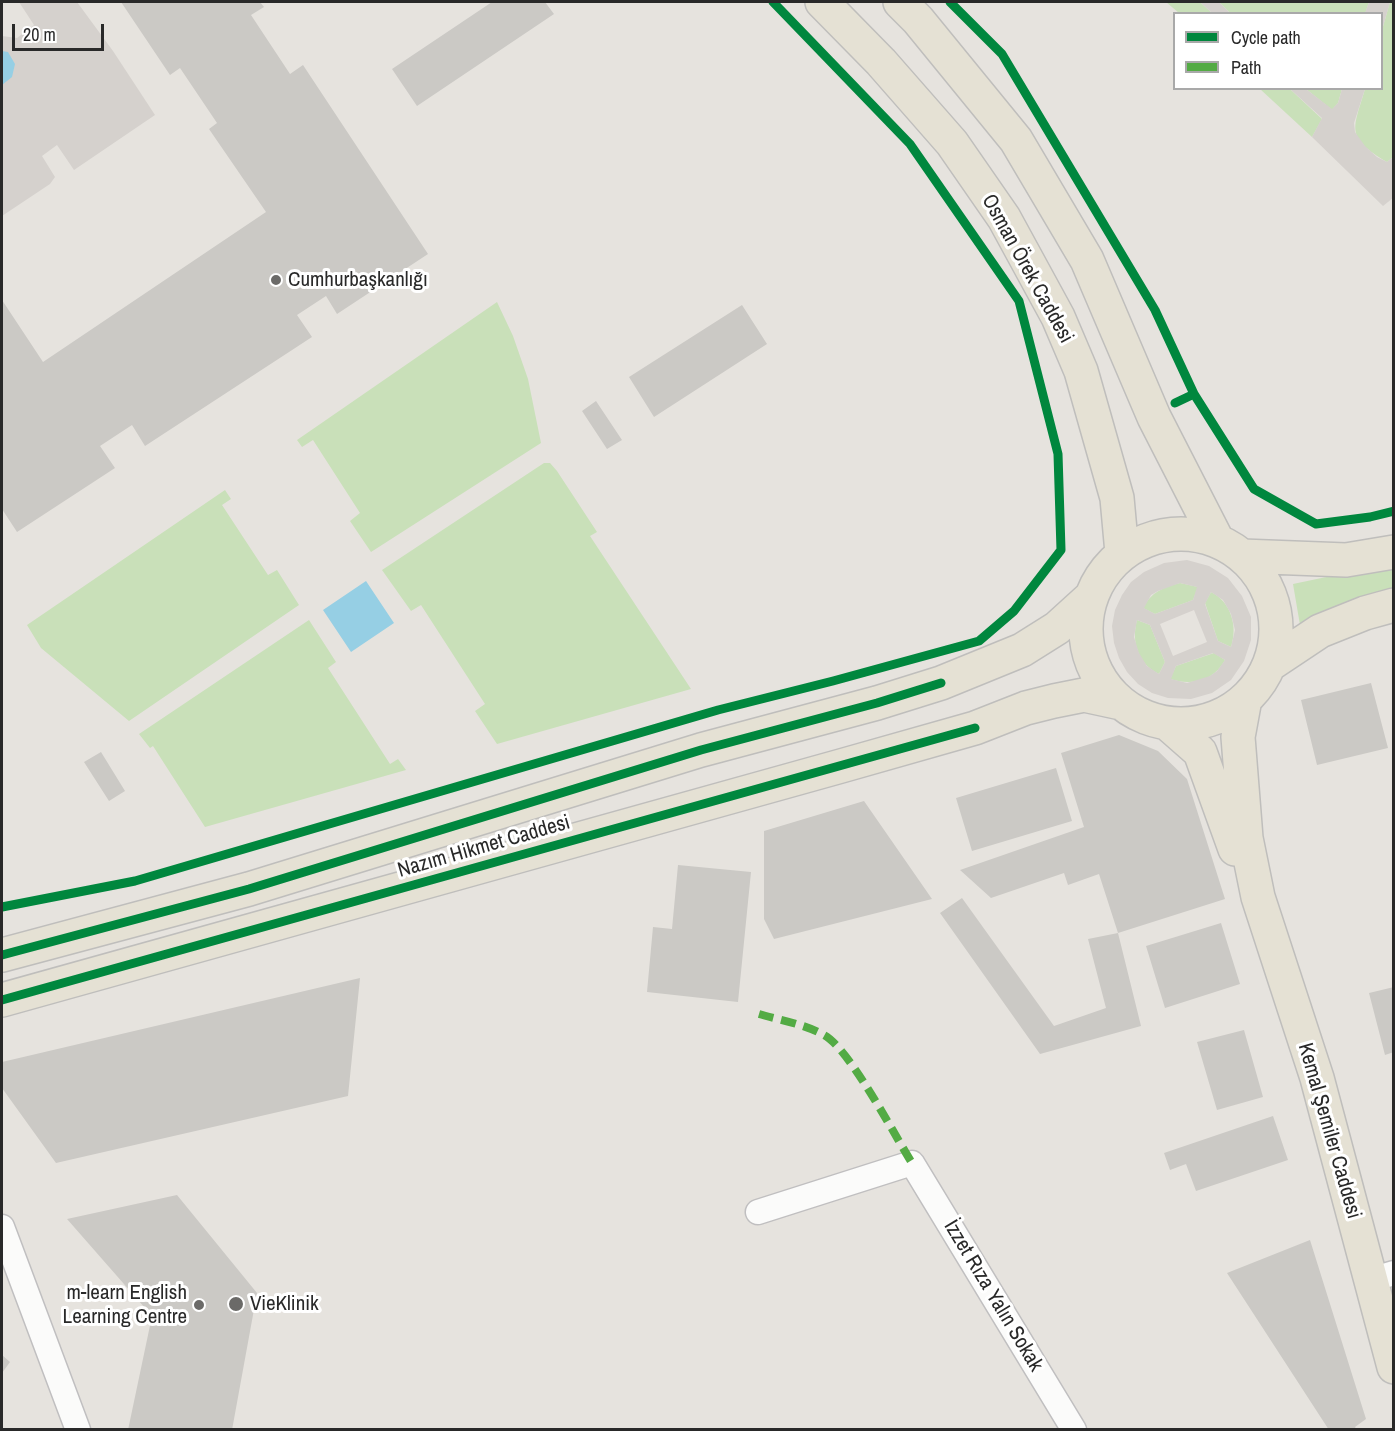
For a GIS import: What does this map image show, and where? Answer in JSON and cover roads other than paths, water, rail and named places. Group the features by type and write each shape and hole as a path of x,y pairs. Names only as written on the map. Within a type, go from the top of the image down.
{"main road":[{"name":"Osman Örek Caddesi","path":"822,2 881,62 952,143 1004,218 1026,257 1058,317 1081,371 1117,498 1122,553"},
{"path":"900,2 918,20 1016,140 1087,260 1154,417 1230,548 1259,573 1270,594 1276,618 1276,641 1269,664 1255,689 1228,711 1208,720 1181,724 1167,723 1143,716 1121,703 1105,686 1093,666 1087,644 1086,621 1090,598 1102,573 1122,553 1144,540 1168,534 1193,534 1230,548 1346,560 1394,552"},
{"name":"Nazım Hikmet Caddesi","path":"2,955 249,889 701,750 877,703 941,683 1022,650 1057,628 1090,598"},
{"path":"1269,664 1320,631 1365,613 1394,605"},
{"name":"Nazım Hikmet Caddesi","path":"2,1000 975,728 1026,708 1083,695 1121,703"},
{"name":"Kemal Şemiler Caddesi","path":"1245,699 1238,737 1246,838 1258,897 1382,1276 1394,1367"},
{"name":"Kemal Şemiler Caddesi","path":"1167,723 1200,752 1233,843 1258,897"}],"street":[{"name":"İzzet Rıza Yalın Sokak","path":"758,1212 912,1163 1074,1430"},
{"path":"2,1227 78,1430"}],"water":[{"path":"2,51 8,52 15,64 12,77 2,85"},
{"path":"366,581 394,623 351,652 323,610"}],"place":[{"name":"Cumhurbaşkanlığı","path":"276,280"},
{"name":"VieKlinik","path":"236,1304"},
{"name":"m-learn English Learning Centre","path":"199,1305"}]}
